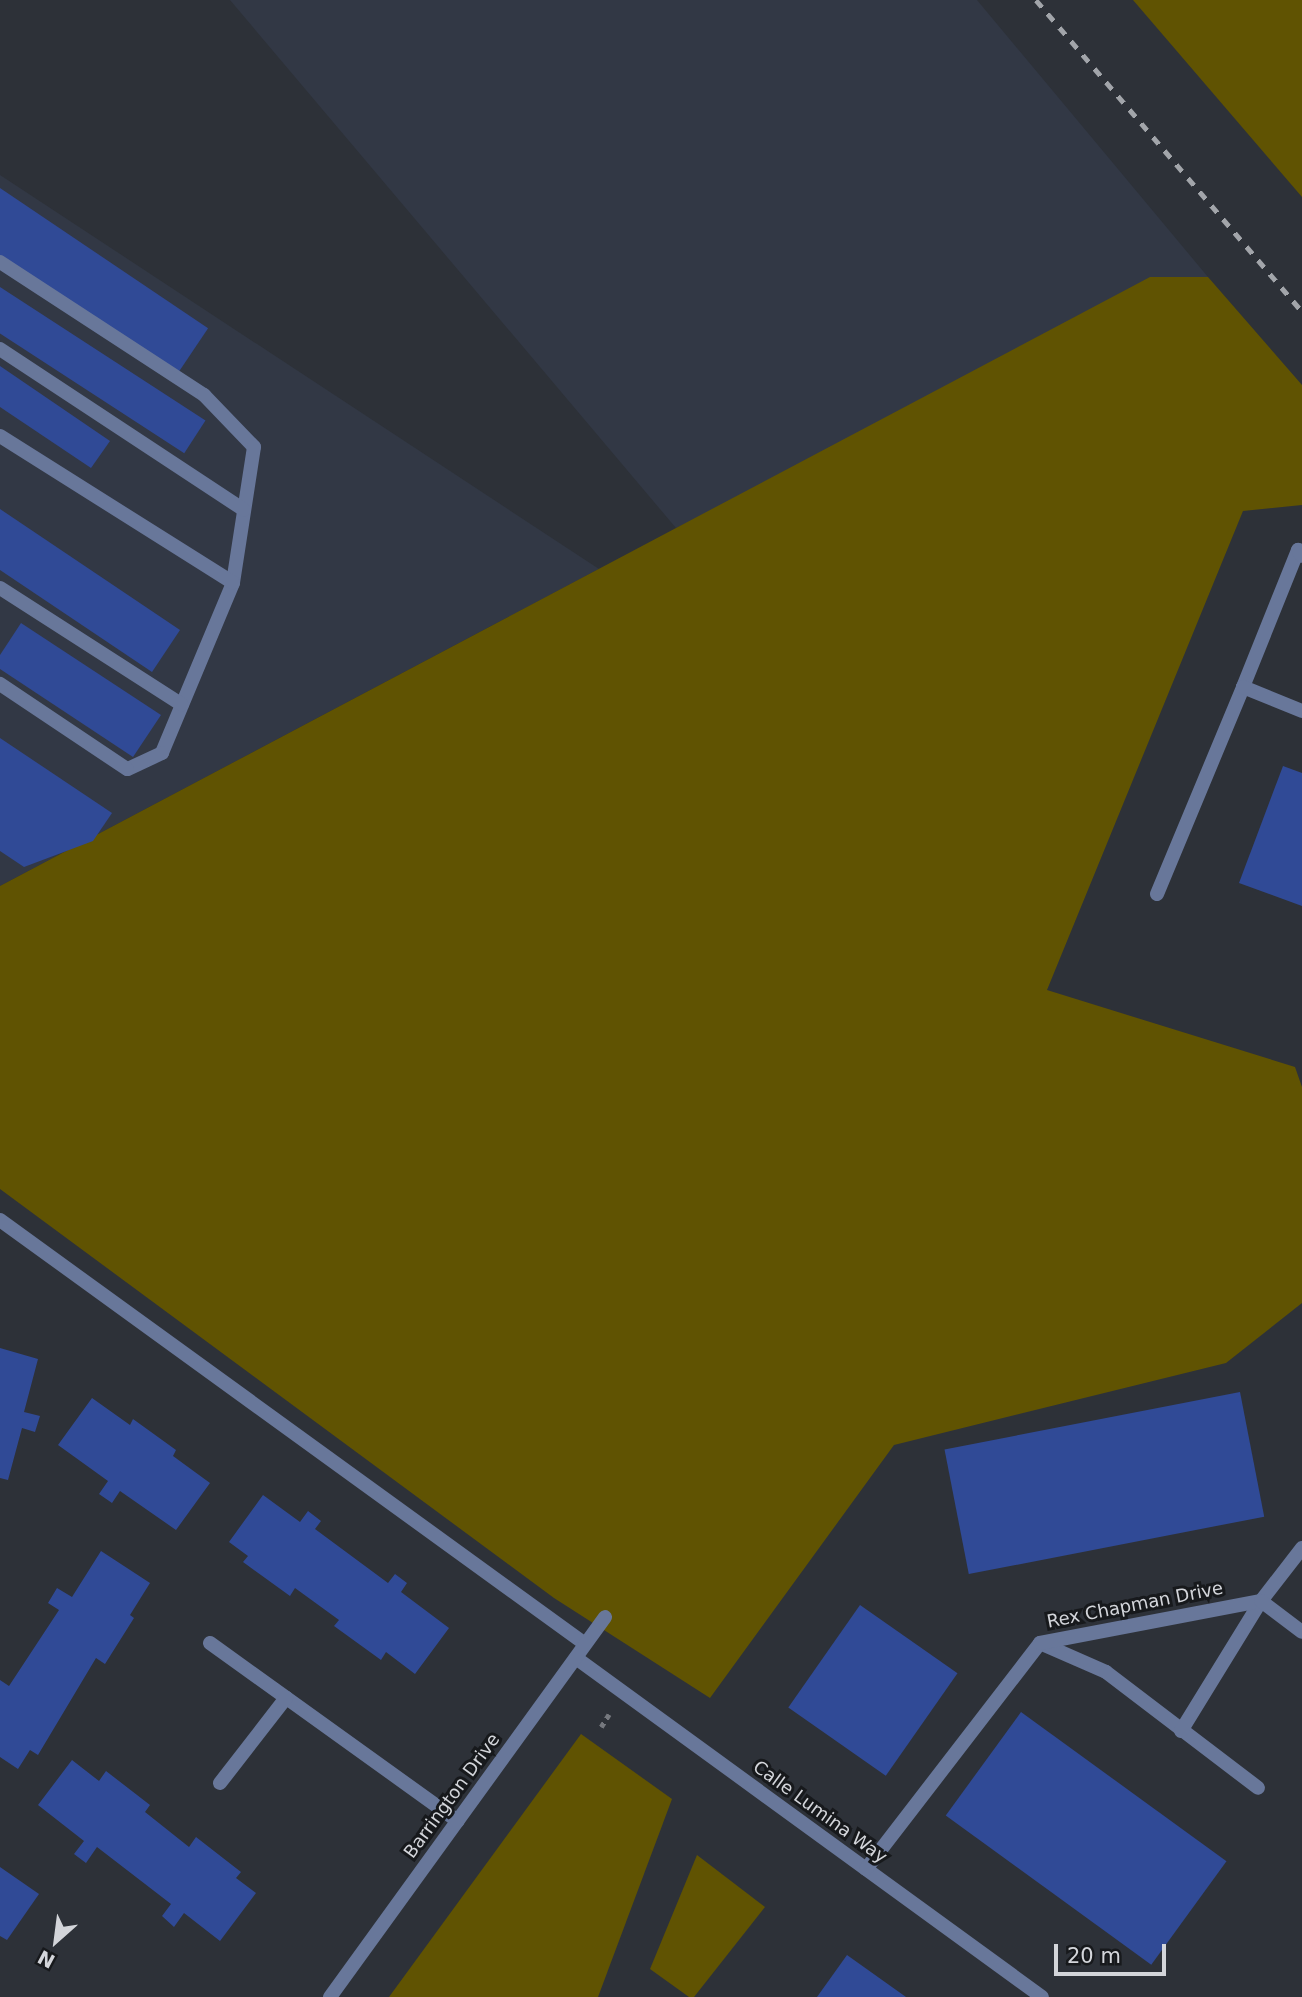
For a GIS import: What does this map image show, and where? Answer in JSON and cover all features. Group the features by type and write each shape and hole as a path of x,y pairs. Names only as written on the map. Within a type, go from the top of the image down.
{"street":[{"path":"0,262 204,395 254,447 233,583 162,753 127,769 0,684"},
{"path":"0,349 244,510"},
{"path":"0,436 233,583"},
{"path":"1157,894 1298,551 1302,556"},
{"path":"0,588 182,705"},
{"path":"1243,687 1302,711"},
{"path":"0,1220 586,1644"},
{"path":"1181,1731 1261,1601 1302,1548"},
{"path":"1261,1601 1302,1632"},
{"name":"Rex Chapman Drive","path":"866,1869 1041,1643 1261,1601"},
{"name":"Barrington Drive","path":"330,1997 605,1618"},
{"path":"210,1643 458,1821"},
{"path":"1041,1643 1106,1671 1258,1788"},
{"name":"Calle Lumina Way","path":"576,1658 1042,1997"},
{"path":"220,1783 286,1698"}],"path":[{"path":"601,1727 610,1713"}],"shaded area":[{"path":"230,0 977,0 1208,277 676,528"},
{"path":"1133,0 1302,0 1302,197"},
{"path":"0,175 599,569 0,886"},
{"path":"1150,277 1208,277 1302,385 1302,505 1243,511 1047,990 1295,1067 1302,1087 1302,1303 1226,1363 894,1445 710,1698 554,1598 0,1189 0,886"},
{"path":"581,1734 672,1799 598,1997 389,1997"},
{"path":"697,1855 765,1907 694,1997 689,1997 650,1969"}],"building":[{"path":"0,188 208,328 176,376 0,258"},
{"path":"0,287 205,420 184,453 0,334"},
{"path":"0,366 110,441 91,468 0,407"},
{"path":"0,509 180,630 152,672 0,570"},
{"path":"21,623 161,715 133,757 0,669 0,655"},
{"path":"0,738 112,813 93,841 24,867 0,851"},
{"path":"1283,766 1302,773 1302,906 1239,883"},
{"path":"0,1348 38,1359 24,1412 40,1416 35,1432 22,1428 8,1480 0,1478"},
{"path":"1240,1392 1264,1517 969,1574 945,1449"},
{"path":"92,1398 130,1425 133,1419 176,1450 173,1456 210,1483 176,1530 120,1491 112,1503 99,1494 108,1481 58,1445"},
{"path":"263,1495 300,1522 308,1511 321,1521 315,1529 388,1583 395,1574 407,1583 401,1592 449,1628 415,1674 386,1652 381,1660 334,1626 339,1620 295,1588 290,1596 243,1562 248,1556 229,1542"},
{"path":"101,1551 150,1583 130,1615 134,1618 105,1664 96,1658 38,1755 30,1750 18,1769 0,1757 0,1680 9,1686 59,1610 48,1603 57,1588 72,1597"},
{"path":"860,1605 957,1673 886,1776 788,1707"},
{"path":"1021,1712 1226,1861 1151,1965 946,1816"},
{"path":"72,1760 99,1781 106,1771 150,1805 145,1812 189,1847 196,1837 241,1872 236,1878 256,1893 220,1941 184,1913 174,1927 162,1916 171,1904 97,1847 86,1863 74,1854 84,1841 38,1805"},
{"path":"0,1867 39,1894 7,1940 0,1936"},
{"path":"847,1955 906,1997 817,1997"}],"railway":[{"path":"1036,0 1302,311"}]}
